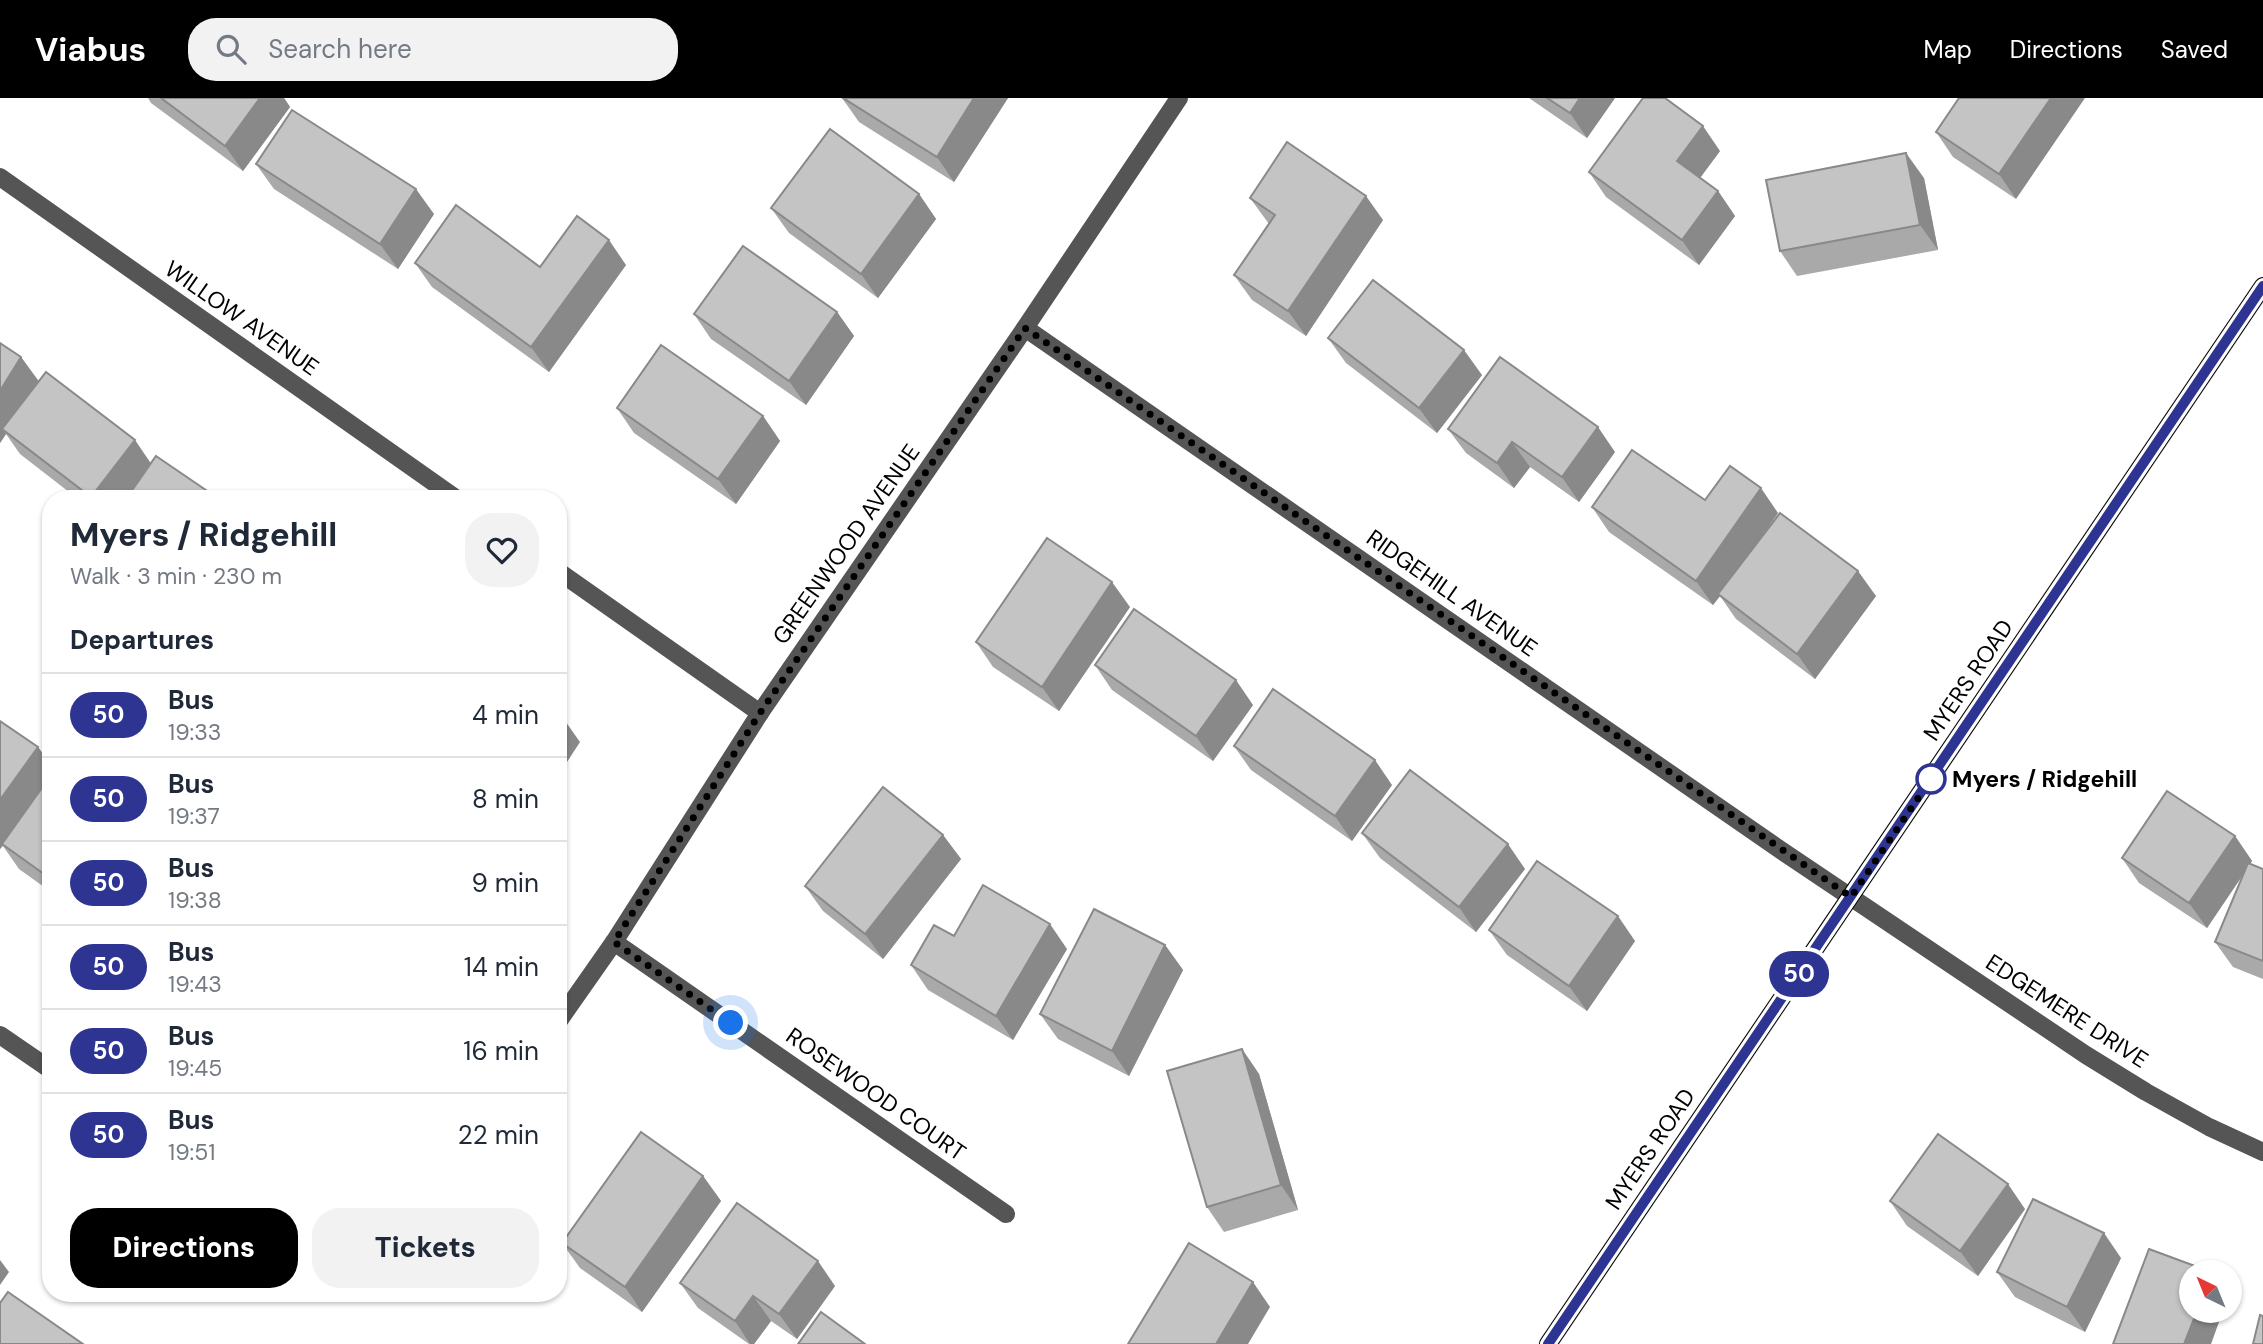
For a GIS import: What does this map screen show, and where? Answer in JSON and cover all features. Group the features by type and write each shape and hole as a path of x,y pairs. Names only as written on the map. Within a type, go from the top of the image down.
{"main road":[{"name":"MYERS ROAD","path":"1548,1344 2263,286"}],"street":[{"name":"GREENWOOD AVENUE","path":"567,1008 614,942 760,713 1025,328 1179,98"},
{"name":"WILLOW AVENUE","path":"0,177 444,490"},
{"name":"RIDGEHILL AVENUE","path":"1025,328 1851,897"},
{"path":"567,576 760,713"},
{"name":"EDGEMERE DRIVE","path":"1851,897 2106,1068 2188,1115 2263,1152"},
{"name":"ROSEWOOD COURT","path":"614,942 1006,1214"},
{"path":"0,1035 42,1063"}],"building":[{"path":"161,98 260,98 225,146"},
{"path":"843,98 974,98 937,157"},
{"path":"1547,98 1580,98 1570,113"},
{"path":"1643,98 1665,98 1703,126 1677,161 1718,191 1682,240 1589,172"},
{"path":"1959,98 2051,98 1999,174 1936,132"},
{"path":"292,110 416,189 380,244 256,164"},
{"path":"830,129 919,194 861,274 771,208"},
{"path":"1287,142 1366,196 1288,311 1234,275 1275,215 1250,198"},
{"path":"1906,153 1920,225 1780,251 1766,180"},
{"path":"456,205 540,267 577,216 609,240 531,347 415,263"},
{"path":"743,246 837,312 789,381 694,314"},
{"path":"1373,280 1464,350 1419,408 1328,338"},
{"path":"0,343 21,357 0,391"},
{"path":"661,345 763,416 718,479 617,408"},
{"path":"1500,357 1598,427 1562,477 1512,442 1497,463 1448,429"},
{"path":"46,372 135,440 96,490 82,490 2,429"},
{"path":"1632,450 1705,500 1730,466 1761,488 1696,581 1592,507"},
{"path":"156,456 206,490 132,490"},
{"path":"1780,513 1858,571 1797,654 1718,594"},
{"path":"1047,538 1112,582 1042,687 976,642"},
{"path":"1134,609 1236,680 1196,736 1095,665"},
{"path":"1273,689 1375,760 1335,816 1234,746"},
{"path":"0,721 38,747 0,800"},
{"path":"1410,770 1508,844 1459,907 1362,833"},
{"path":"883,787 943,835 865,934 805,886"},
{"path":"42,788 42,873 2,844"},
{"path":"2167,791 2235,836 2189,903 2122,858"},
{"path":"1537,861 1618,916 1569,986 1489,930"},
{"path":"2248,863 2263,869 2263,961 2215,942"},
{"path":"983,885 1050,924 996,1016 911,965 934,925 954,936"},
{"path":"1094,909 1165,945 1112,1051 1040,1014"},
{"path":"1242,1049 1281,1185 1207,1207 1167,1071"},
{"path":"641,1132 703,1176 625,1287 567,1246 567,1236"},
{"path":"1938,1134 2008,1184 1960,1251 1890,1201"},
{"path":"2033,1199 2104,1233 2067,1307 1997,1272"},
{"path":"737,1203 818,1261 779,1314 753,1296 735,1321 680,1283"},
{"path":"1189,1243 1253,1282 1216,1344 1128,1344"},
{"path":"2149,1249 2179,1260 2179,1323 2192,1323 2184,1344 2113,1344"},
{"path":"8,1292 83,1344 0,1344 0,1303"},
{"path":"821,1312 865,1344 798,1344"},
{"path":"2260,1315 2263,1316 2263,1344 2253,1344"}],"bus line":[{"name":"50","path":"1548,1344 2263,286"}],"place":[{"name":"Myers / Ridgehill","path":"1931,779"}],"route":[{"path":"731,1023 614,942 760,713 1025,328 1851,897 1931,779"}]}
